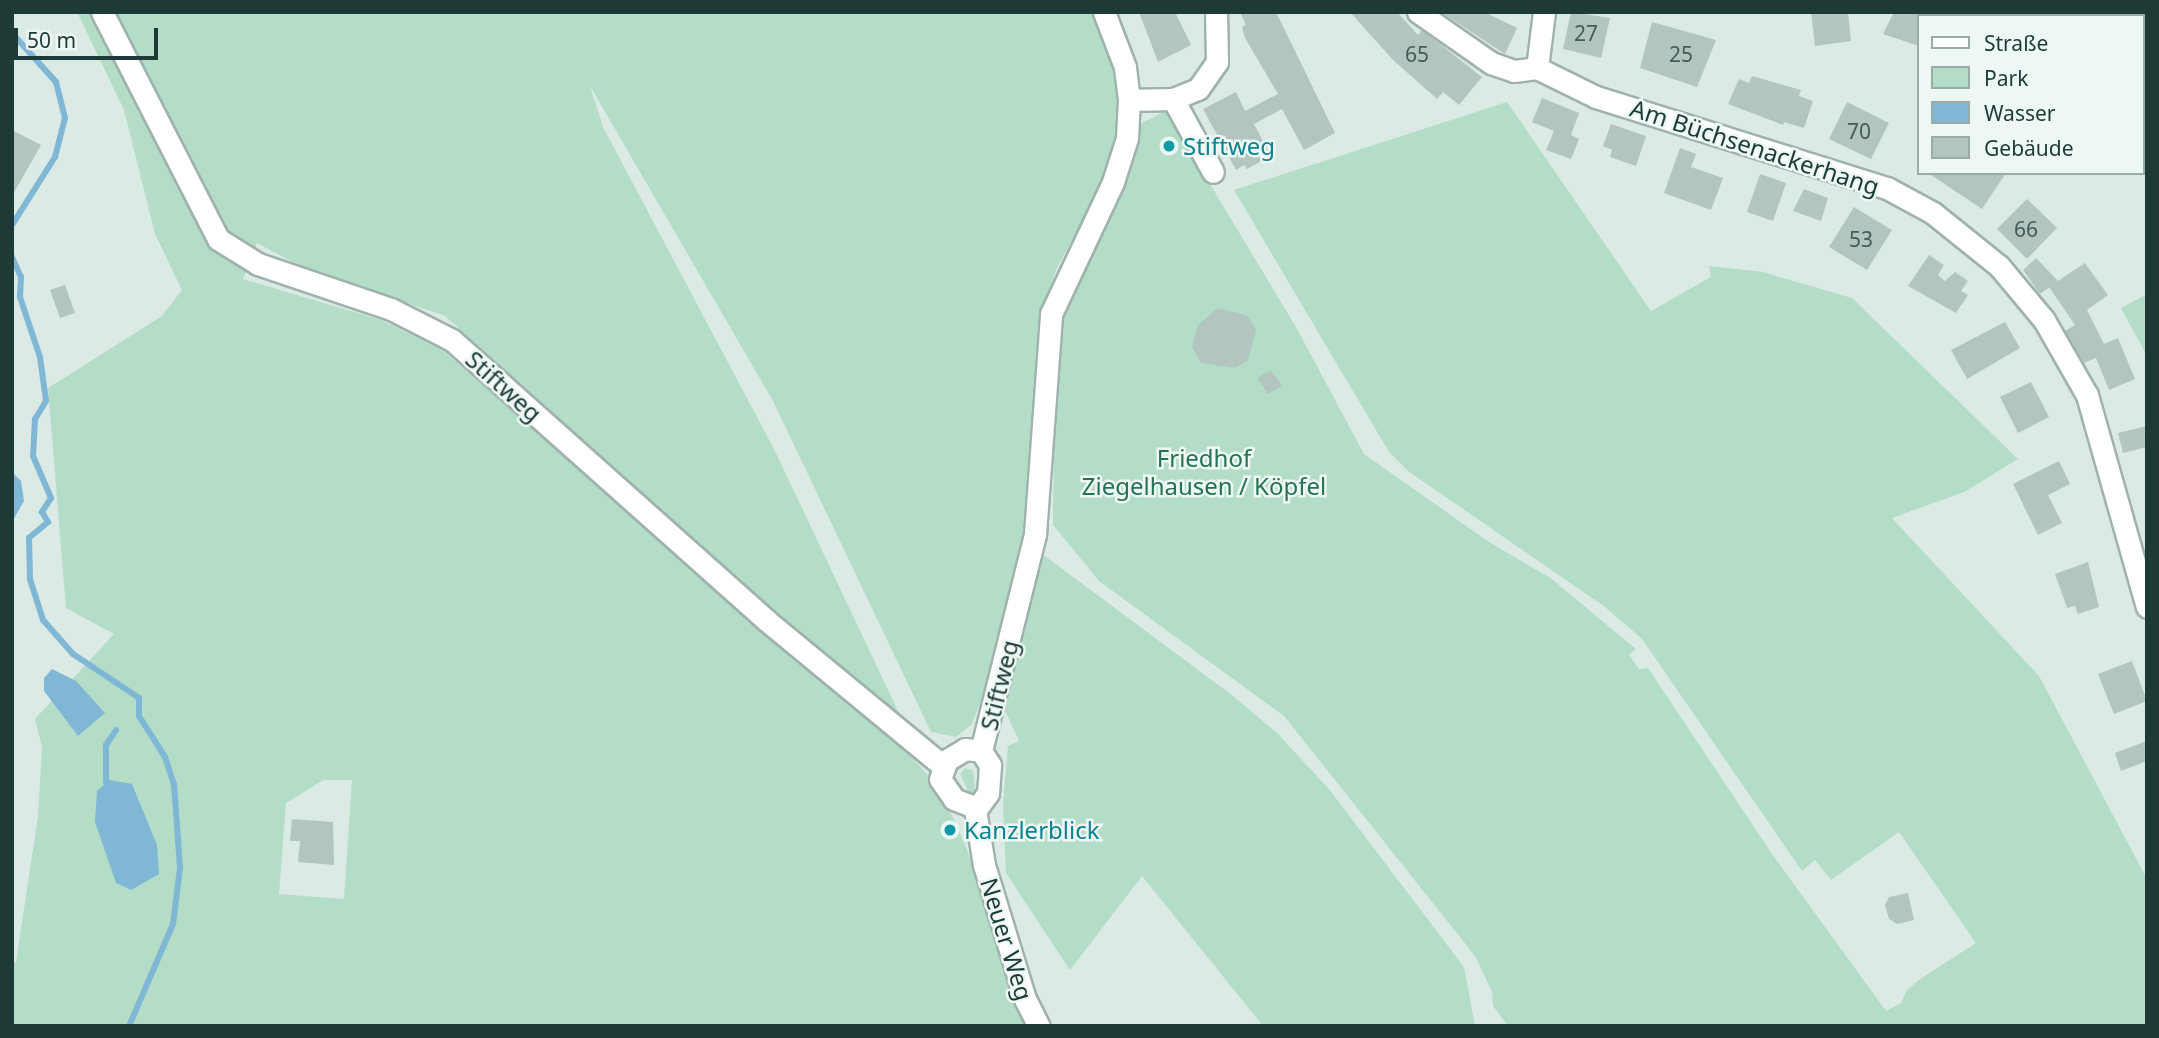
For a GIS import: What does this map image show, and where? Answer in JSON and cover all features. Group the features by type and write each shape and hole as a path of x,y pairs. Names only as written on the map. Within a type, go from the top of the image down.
{"street":[{"name":"Stiftweg","path":"102,12 218,239 258,264 391,309 452,340 766,620 942,765 965,749 981,751 989,760 990,782 985,802 975,808"},
{"name":"Stiftweg","path":"981,751 1035,534 1049,323 1121,162 1129,100 1121,52 1104,12"},
{"path":"1129,100 1173,99 1198,89 1210,76 1220,47 1216,12"},
{"name":"Am Büchsenackerhang","path":"1418,12 1491,63 1514,71 1537,68 1596,97 1887,188 1933,213 2000,266 2044,320 2087,395 2147,607"},
{"path":"1537,68 1544,12"},
{"path":"1173,99 1213,172"},
{"path":"942,765 940,779 948,793 975,808"},
{"name":"Neuer Weg","path":"975,808 984,865 1025,999 1039,1026"}],"green space":[{"path":"77,12 1092,12 1111,50 1116,74 1117,139 1103,181 1057,268 1046,299 1040,324 1029,523 987,685 972,724 956,737 931,732 773,401 590,86 603,127 775,451 907,730 445,316 298,265 257,243 243,279 381,320 441,349 904,749 933,781 955,821 981,884 1016,1004 1029,1026 12,1026 12,963 16,962 38,816 42,747 35,719 114,634 66,608 48,388 162,316 182,290 155,234 124,110","holes":["323,780 352,780 344,899 279,894 286,803"]},
{"name":"Friedhof Ziegelhausen / Köpfel","path":"1507,102 1651,311 1711,277 1709,266 1763,272 1852,298 2018,459 1964,492 1892,518 2039,676 2147,879 2147,1026 1508,1026 1493,1006 1492,992 1475,956 1284,716 1099,581 1053,525 1055,342 1065,301 1132,167 1138,125 1166,111 1296,327 1364,454 1489,542 1552,579 1636,649 1629,655 1639,669 1648,668 1772,854 1886,1011 1901,1003 1907,990 1920,979 1976,943 1899,832 1831,880 1815,860 1802,871 1642,639 1605,607 1408,471 1389,452 1234,190"},
{"path":"2147,294 2147,356 2121,308"},
{"path":"1037,550 1233,696 1277,733 1329,789 1464,967 1475,1026 1263,1026 1142,876 1070,970 1006,873 1003,805 1008,746 1019,741 999,698"},
{"path":"965,768 973,771 975,790 970,795 960,774"}],"water":[{"path":"13,473 21,481 24,501 12,522"},
{"path":"52,669 76,681 105,713 78,736 44,691 44,678"},
{"path":"109,780 132,784 157,845 159,874 131,890 116,883 95,822 97,791"}],"building":[{"path":"1139,12 1175,12 1191,45 1158,62"},
{"path":"1240,12 1276,12 1335,133 1304,150 1282,109 1254,124 1271,156 1247,169 1244,165 1236,170 1203,109 1236,92 1245,111 1278,94 1245,38 1242,27 1246,25"},
{"path":"1350,12 1397,12 1418,35 1422,30 1482,77 1459,105 1443,92 1437,99 1393,60"},
{"path":"1441,12 1484,12 1517,28 1505,54"},
{"path":"1571,12 1610,18 1601,58 1563,49"},
{"path":"1811,12 1848,12 1851,41 1815,46"},
{"path":"1894,12 1919,12 1918,46 1883,34"},
{"path":"1652,22 1716,40 1697,87 1640,68"},
{"path":"1752,76 1801,90 1799,96 1813,101 1804,128 1784,122 1783,125 1728,104 1739,79 1749,83"},
{"path":"1542,98 1579,113 1571,135 1579,139 1571,159 1546,150 1554,131 1532,122"},
{"path":"1847,102 1889,123 1871,159 1829,139"},
{"path":"1611,124 1646,136 1636,166 1610,157 1612,150 1603,146"},
{"path":"12,130 41,145 12,196"},
{"path":"1680,148 1696,154 1691,167 1723,178 1711,210 1664,193"},
{"path":"1760,174 1786,183 1773,221 1747,212"},
{"path":"1931,175 2005,175 1982,209"},
{"path":"1804,189 1828,198 1821,221 1793,211"},
{"path":"2027,199 2057,228 2027,259 1997,229"},
{"path":"1854,207 1892,230 1867,270 1829,247"},
{"path":"1929,255 1944,265 1938,275 1945,281 1955,272 1968,281 1961,291 1968,295 1956,313 1908,286"},
{"path":"2036,258 2058,281 2040,294 2023,270"},
{"path":"2085,263 2108,295 2087,310 2104,344 2118,338 2135,379 2109,390 2096,358 2084,363 2065,331 2075,325 2049,287"},
{"path":"65,285 75,313 60,318 50,290"},
{"path":"1218,308 1248,316 1256,330 1248,360 1235,368 1201,363 1192,347 1198,325"},
{"path":"2005,322 2020,348 1967,379 1951,350"},
{"path":"1271,370 1282,386 1268,394 1257,378"},
{"path":"2031,382 2049,417 2018,433 2000,397"},
{"path":"2147,426 2147,447 2123,453 2118,433"},
{"path":"2059,461 2070,484 2048,495 2062,523 2038,535 2013,484"},
{"path":"2088,562 2099,607 2078,614 2075,606 2067,608 2055,574"},
{"path":"2132,661 2147,701 2114,714 2098,674"},
{"path":"2147,741 2147,761 2121,771 2115,753"},
{"path":"292,819 333,822 334,865 298,862 300,841 290,841"},
{"path":"1908,893 1914,920 1897,924 1889,919 1885,905 1889,897"}],"waterway":[{"path":"12,33 56,82 65,118 55,157 12,225"},
{"path":"12,257 21,277 20,297 40,357 46,401 35,419 33,456 51,498 42,512 48,522 29,538 30,579 43,620 73,654 139,698 139,716 165,757 174,784 180,868 173,924 129,1026"},
{"path":"106,782 106,745 116,730"}],"place":[{"name":"Stiftweg","path":"1169,146"},
{"name":"Kanzlerblick","path":"950,830"}]}
